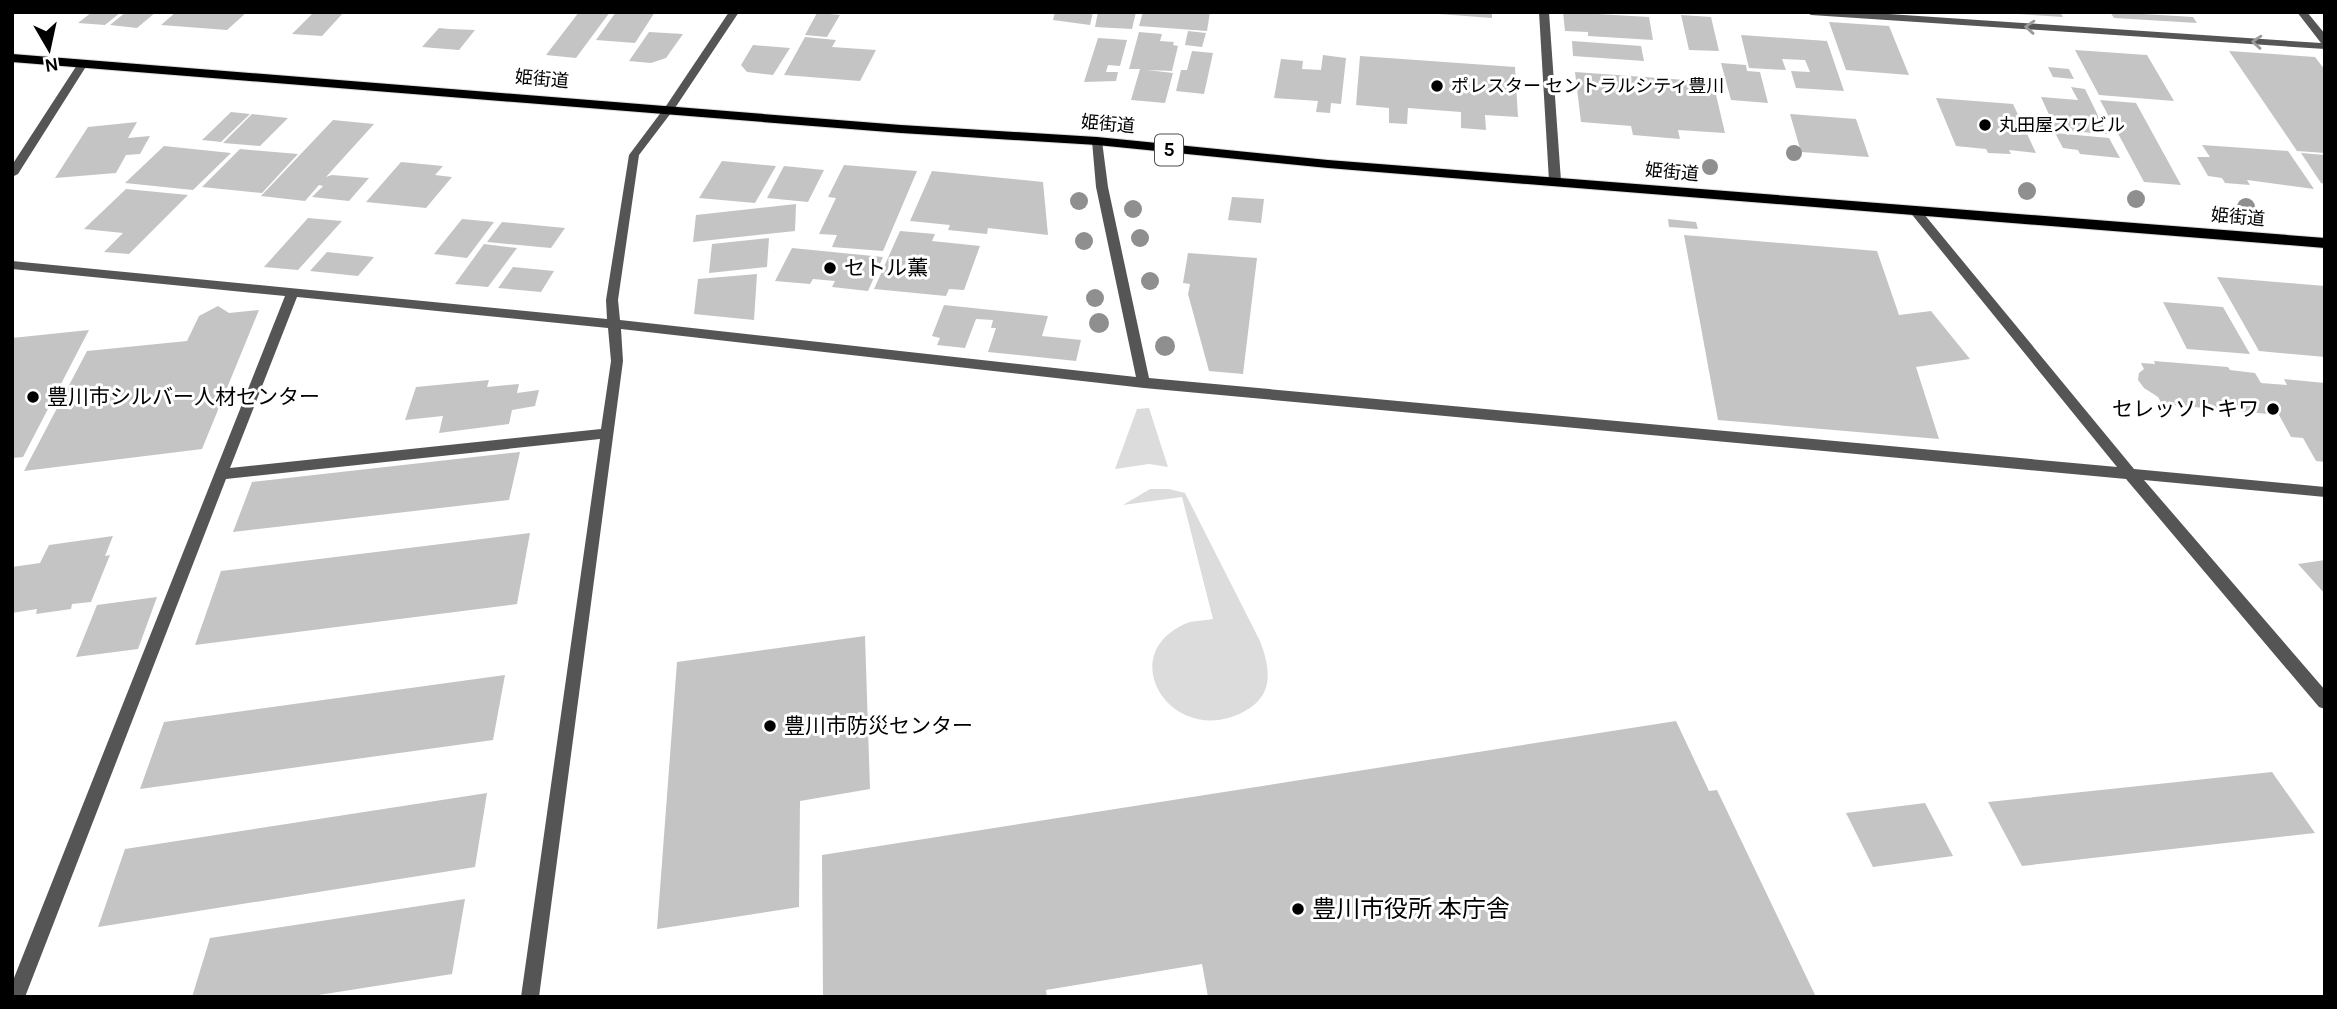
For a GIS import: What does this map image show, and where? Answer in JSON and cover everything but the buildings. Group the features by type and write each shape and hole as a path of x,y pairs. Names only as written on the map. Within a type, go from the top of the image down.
{"main road":[{"name":"姫街道","path":"12,58 669,108 901,129 1097,141 1328,164 2325,243"}],"street":[{"path":"530,997 617,361 612,300 634,155 734,12"},
{"path":"1544,12 1555,181"},
{"path":"1811,12 2325,44"},
{"path":"2302,12 2325,44"},
{"path":"12,174 82,65"},
{"path":"1097,141 1102,187 1144,383"},
{"path":"1915,211 2130,474 2325,702"},
{"path":"12,265 614,324 1144,383 2325,492"},
{"path":"16,997 292,293"},
{"path":"220,474 607,433"}],"shaded area":[{"path":"1149,408 1168,467 1149,464 1115,469 1137,409"},
{"path":"1150,489 1169,489 1185,493 1263,650 1268,677 1263,694 1250,708 1223,719 1198,719 1177,710 1162,695 1153,677 1154,657 1164,638 1187,623 1213,619 1182,497 1123,505"}],"place":[{"name":"ポレスター セントラルシティ豊川","path":"1437,86"},
{"name":"丸田屋スワビル","path":"1985,125"},
{"name":"セトル薫","path":"830,268"},
{"name":"豊川市シルバー人材センター","path":"33,397"},
{"name":"セレッソトキワ","path":"2273,409"},
{"name":"豊川市防災センター","path":"770,726"},
{"name":"豊川市役所 本庁舎","path":"1298,909"}]}
